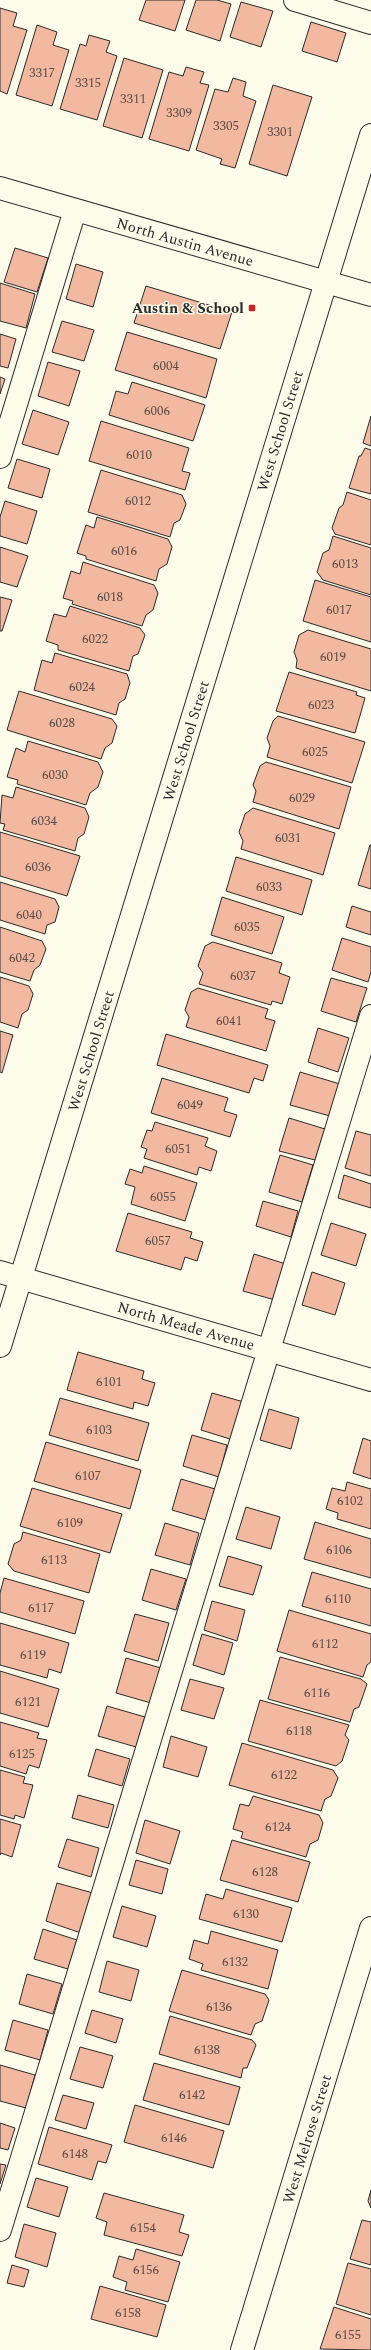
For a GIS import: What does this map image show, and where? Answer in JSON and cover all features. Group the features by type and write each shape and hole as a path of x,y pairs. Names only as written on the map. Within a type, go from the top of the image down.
{"street":[{"path":"295,0 371,23"},
{"name":"West School Street","path":"0,1346 371,135"},
{"name":"North Austin Avenue","path":"0,188 371,296"},
{"path":"0,456 75,210"},
{"path":"0,2230 371,1016"},
{"name":"North Meade Avenue","path":"0,1272 371,1380"},
{"name":"West Melrose Street","path":"242,2350 371,1928"}],"building":[{"path":"146,0 185,0 175,31 139,20"},
{"path":"196,0 217,0 231,4 220,41 186,30"},
{"path":"241,2 273,11 261,47 230,37"},
{"path":"0,8 17,13 13,26 27,30 7,94 0,91"},
{"path":"311,22 346,33 337,62 302,51"},
{"path":"37,25 57,32 53,45 69,50 52,106 16,95"},
{"path":"89,35 110,41 106,52 117,56 97,120 60,109 80,44 86,46"},
{"path":"124,58 163,70 142,138 103,126"},
{"path":"186,67 204,72 200,83 209,85 189,151 149,139 169,72 183,76"},
{"path":"233,78 246,82 243,96 256,101 235,168 220,164 222,159 196,150 215,89 228,92"},
{"path":"273,85 312,97 287,176 249,164"},
{"path":"15,248 48,258 37,292 4,282"},
{"path":"76,264 103,272 93,307 66,299"},
{"path":"0,283 35,294 26,328 0,321"},
{"path":"146,286 232,312 220,349 134,323"},
{"path":"62,321 94,330 84,361 52,352"},
{"path":"127,332 217,359 206,398 115,370"},
{"path":"0,334 16,339 8,368 0,366"},
{"path":"48,362 80,371 69,406 38,396"},
{"path":"0,377 5,379 0,394"},
{"path":"132,382 205,405 193,441 109,415 116,391 128,394"},
{"path":"33,410 69,422 58,455 22,444"},
{"path":"371,416 371,446 363,443"},
{"path":"101,421 189,448 182,471 190,473 185,490 89,461"},
{"path":"365,448 371,450 371,494 349,488 359,456 361,456"},
{"path":"17,459 50,469 42,498 8,488"},
{"path":"101,470 182,495 186,504 180,520 174,523 170,537 88,512"},
{"path":"347,492 371,500 371,545 335,534 332,528 339,508 343,505"},
{"path":"5,501 37,511 27,544 0,536 0,517"},
{"path":"97,517 168,539 172,547 167,564 159,569 156,581 86,559 86,556 77,553 86,525 94,528"},
{"path":"333,536 371,548 371,595 323,580 317,572 323,553 329,550"},
{"path":"0,547 28,556 17,587 0,582"},
{"path":"83,562 154,585 158,593 153,610 146,615 142,626 72,604 73,601 63,598 71,571 80,574"},
{"path":"315,580 371,597 371,642 303,621"},
{"path":"0,597 12,600 2,631 0,631"},
{"path":"70,606 140,628 145,635 138,654 133,656 129,671 58,650 58,645 46,641 54,614 66,617"},
{"path":"308,630 371,649 371,691 296,668 297,660 294,652 299,635"},
{"path":"55,653 127,674 130,683 125,699 119,703 116,715 34,690 42,660 52,663"},
{"path":"289,672 357,692 356,695 365,698 355,733 276,711"},
{"path":"19,691 112,719 117,726 112,743 105,748 101,759 7,730"},
{"path":"278,716 365,742 352,783 267,757 270,746 267,738 273,721"},
{"path":"28,741 98,762 103,772 98,787 90,793 86,805 17,784 18,780 7,777 16,748 25,752"},
{"path":"266,762 351,787 339,829 253,802 256,791 253,785 260,766"},
{"path":"16,787 85,808 89,817 84,834 78,838 75,851 3,830 5,824 0,823 2,795 13,798"},
{"path":"253,808 335,833 323,875 241,849 243,841 239,832 245,814"},
{"path":"0,832 80,856 67,896 0,876"},
{"path":"371,845 371,889 358,885"},
{"path":"236,857 312,880 302,915 226,891"},
{"path":"0,882 55,899 59,907 55,922 47,925 45,934 0,920"},
{"path":"222,897 284,917 272,954 211,935"},
{"path":"352,906 371,912 371,935 346,927"},
{"path":"0,927 42,941 46,949 40,965 34,970 30,981 0,972"},
{"path":"342,938 371,947 371,972 368,982 332,970"},
{"path":"213,942 282,963 279,973 290,977 282,1004 272,1001 271,1005 199,984 203,973 198,966 205,946"},
{"path":"0,977 29,986 33,994 28,1010 22,1014 18,1028 0,1022"},
{"path":"331,978 367,988 356,1022 321,1011"},
{"path":"198,988 268,1009 265,1018 275,1021 266,1051 186,1027 189,1017 185,1010 191,992"},
{"path":"318,1028 349,1038 338,1072 308,1062"},
{"path":"0,1031 13,1035 2,1073 0,1072"},
{"path":"166,1034 268,1065 263,1081 254,1078 249,1093 157,1065"},
{"path":"300,1072 340,1084 330,1116 290,1105"},
{"path":"162,1078 228,1098 224,1111 237,1115 230,1137 151,1113"},
{"path":"289,1118 325,1129 315,1160 279,1151"},
{"path":"155,1122 208,1138 205,1146 217,1151 211,1171 199,1167 197,1175 144,1158 147,1149 141,1147 147,1130 152,1131"},
{"path":"356,1131 371,1135 371,1176 345,1168"},
{"path":"280,1155 313,1165 302,1202 269,1192"},
{"path":"144,1166 197,1183 185,1221 131,1204 135,1187 125,1184 130,1169 142,1173"},
{"path":"344,1175 371,1184 371,1208 338,1198"},
{"path":"263,1201 298,1211 291,1237 256,1226"},
{"path":"128,1213 192,1232 190,1238 203,1242 197,1261 185,1257 181,1270 116,1251"},
{"path":"331,1223 366,1234 356,1266 321,1255"},
{"path":"254,1254 286,1264 275,1300 243,1291"},
{"path":"312,1272 345,1283 335,1315 302,1305"},
{"path":"78,1352 144,1371 142,1379 155,1383 148,1406 134,1402 133,1409 67,1390"},
{"path":"212,1393 244,1402 233,1440 201,1430"},
{"path":"60,1398 149,1423 138,1461 49,1435"},
{"path":"269,1409 299,1418 291,1449 260,1440"},
{"path":"192,1435 227,1445 219,1477 183,1466"},
{"path":"363,1438 371,1441 371,1479 353,1473"},
{"path":"46,1442 141,1470 130,1509 34,1481"},
{"path":"181,1479 215,1489 206,1520 172,1510"},
{"path":"347,1482 371,1489 371,1529 337,1519 338,1513 326,1509 332,1488 345,1491"},
{"path":"32,1488 122,1514 110,1553 20,1526"},
{"path":"246,1507 280,1517 271,1549 236,1539"},
{"path":"315,1522 371,1539 371,1578 304,1559"},
{"path":"165,1523 199,1533 190,1565 155,1555"},
{"path":"23,1532 100,1554 89,1593 14,1571 8,1564 14,1544 21,1540"},
{"path":"228,1556 262,1566 253,1595 219,1586"},
{"path":"151,1569 186,1579 176,1610 142,1600"},
{"path":"312,1572 371,1589 371,1626 302,1606"},
{"path":"4,1578 84,1601 75,1634 0,1612 0,1593"},
{"path":"212,1601 245,1610 237,1641 204,1630"},
{"path":"289,1610 371,1634 371,1662 367,1665 363,1677 277,1651"},
{"path":"135,1614 169,1623 158,1661 124,1651"},
{"path":"0,1623 69,1643 61,1673 49,1669 47,1678 0,1665"},
{"path":"202,1634 233,1643 224,1675 193,1665"},
{"path":"280,1657 361,1679 367,1684 359,1707 354,1709 350,1722 268,1699"},
{"path":"126,1658 161,1668 151,1703 116,1693"},
{"path":"0,1671 59,1689 48,1727 0,1713"},
{"path":"190,1679 224,1688 214,1719 181,1710"},
{"path":"260,1700 349,1725 345,1735 349,1740 342,1761 336,1766 248,1741"},
{"path":"107,1706 145,1717 136,1747 98,1736"},
{"path":"0,1722 39,1733 37,1738 47,1740 39,1768 29,1765 26,1774 0,1766"},
{"path":"171,1736 207,1747 198,1777 163,1767"},
{"path":"242,1743 333,1770 338,1778 331,1796 325,1799 321,1811 229,1785"},
{"path":"96,1749 130,1759 122,1786 88,1776"},
{"path":"0,1770 25,1777 23,1783 33,1785 24,1818 15,1815 14,1819 0,1815"},
{"path":"78,1795 114,1805 108,1828 72,1818"},
{"path":"253,1796 319,1815 323,1823 318,1840 310,1844 306,1857 241,1838 243,1832 233,1829 240,1804 249,1806"},
{"path":"0,1819 21,1825 12,1857 1,1853 0,1855"},
{"path":"145,1820 180,1831 170,1864 136,1853"},
{"path":"67,1839 99,1848 91,1877 58,1867"},
{"path":"232,1840 310,1862 298,1902 220,1880"},
{"path":"136,1860 168,1869 162,1894 129,1885"},
{"path":"57,1883 93,1893 81,1933 46,1921"},
{"path":"226,1889 292,1908 282,1942 199,1919 206,1894 223,1899"},
{"path":"122,1906 156,1916 147,1947 113,1937"},
{"path":"43,1929 77,1940 68,1969 34,1959"},
{"path":"211,1931 278,1950 268,1989 201,1970 203,1964 189,1959 194,1940 208,1944"},
{"path":"107,1961 139,1970 131,2001 99,1992"},
{"path":"182,1970 265,1994 269,2000 262,2021 255,2024 251,2035 169,2011"},
{"path":"27,1974 62,1984 53,2014 19,2004"},
{"path":"92,2010 123,2019 116,2043 85,2033"},
{"path":"170,2016 252,2040 256,2045 247,2068 243,2068 241,2078 159,2054"},
{"path":"13,2020 48,2030 40,2060 5,2050"},
{"path":"80,2047 113,2056 103,2088 70,2079"},
{"path":"154,2063 240,2087 229,2125 143,2100"},
{"path":"0,2065 35,2075 26,2108 0,2101"},
{"path":"63,2095 94,2103 86,2129 55,2120"},
{"path":"135,2105 224,2131 213,2168 124,2142"},
{"path":"0,2123 15,2128 8,2150 0,2148"},
{"path":"49,2127 112,2145 106,2163 98,2161 92,2180 38,2164"},
{"path":"0,2164 6,2165 0,2184"},
{"path":"36,2178 68,2187 59,2217 27,2207"},
{"path":"371,2190 371,2208 368,2201"},
{"path":"104,2193 184,2215 179,2232 189,2235 182,2256 104,2235 107,2222 96,2218"},
{"path":"362,2220 371,2222 371,2265 350,2259"},
{"path":"24,2224 56,2233 47,2267 15,2257"},
{"path":"136,2249 180,2262 168,2302 125,2290 127,2282 113,2277 119,2256 133,2260"},
{"path":"348,2263 371,2269 371,2315 336,2304"},
{"path":"12,2265 29,2270 24,2287 7,2283"},
{"path":"100,2286 166,2305 157,2337 91,2319"},
{"path":"334,2307 371,2319 371,2350 320,2349"}],"place":[{"name":"Austin & School","path":"252,308"}]}
